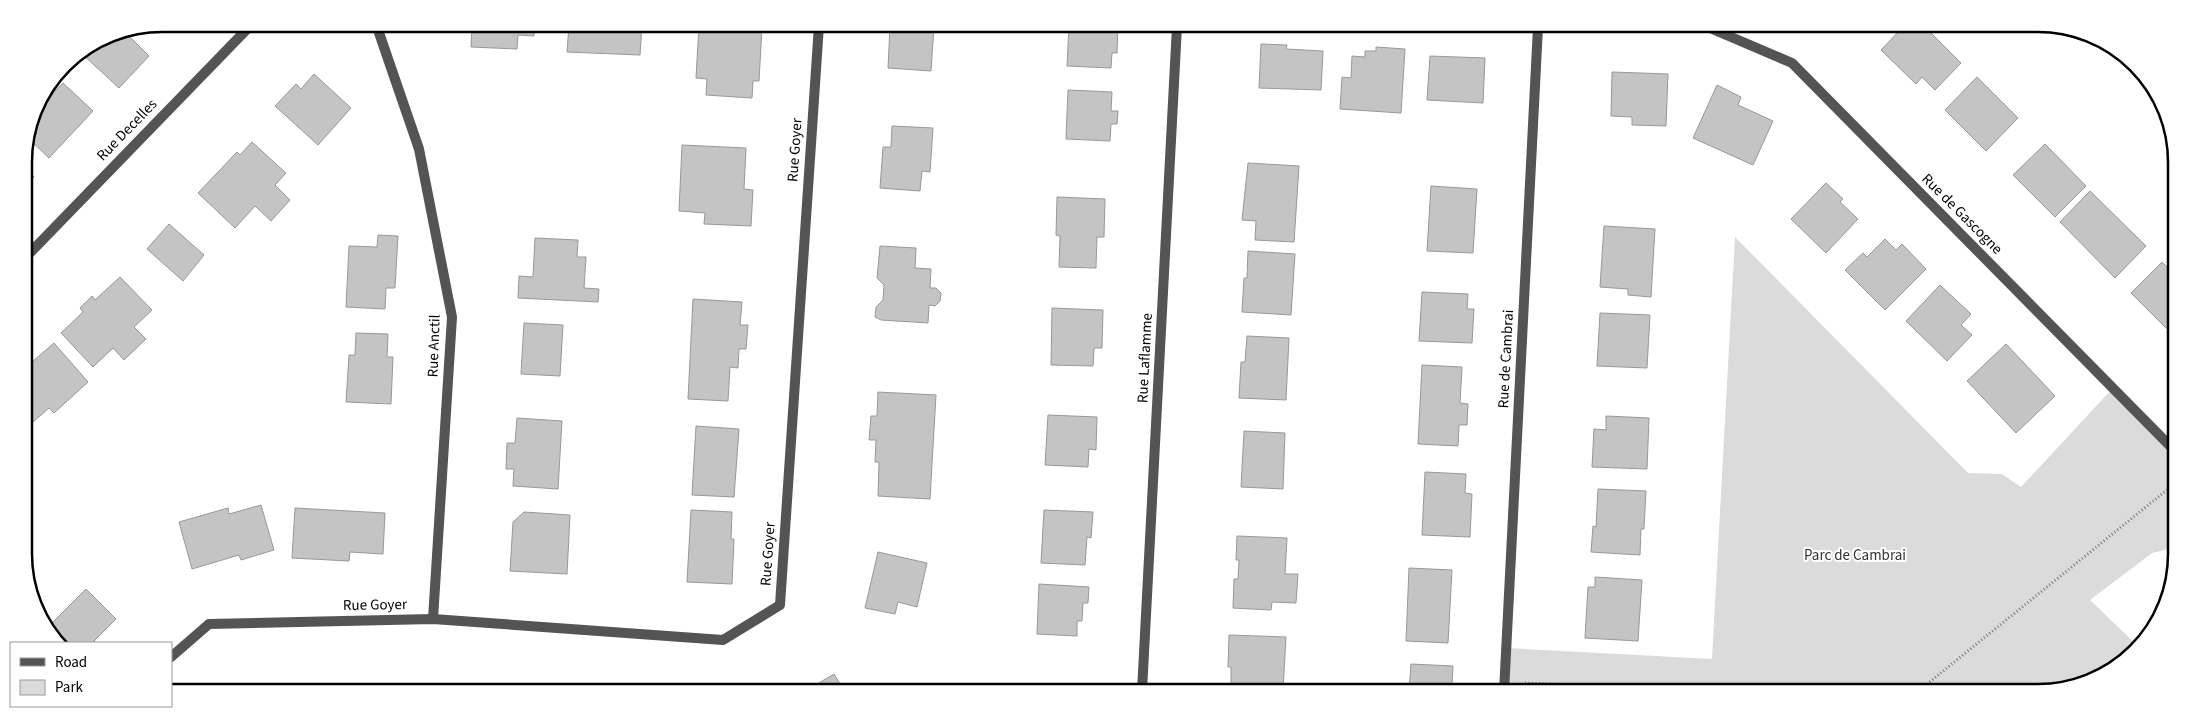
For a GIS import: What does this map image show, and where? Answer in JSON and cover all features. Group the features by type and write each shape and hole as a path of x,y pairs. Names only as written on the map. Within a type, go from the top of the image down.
{"street":[{"name":"Rue Decelles","path":"33,250 244,32"},
{"name":"Rue Anctil","path":"379,32 419,149 452,316 432,619"},
{"name":"Rue Goyer","path":"172,656 209,624 432,619 723,640 780,605 819,32"},
{"name":"Rue Laflamme","path":"1142,684 1177,32"},
{"name":"Rue de Cambrai","path":"1504,684 1538,32"},
{"name":"Rue de Gascogne","path":"1719,32 1792,63 2168,444"}],"path":[{"path":"1927,684 2168,489"}],"green space":[{"name":"Parc de Cambrai","path":"1735,237 1968,473 2002,474 2021,487 2113,388 2168,444 2168,549 2152,553 2090,600 2134,642 2117,658 2088,675 2064,682 2047,684 1504,684 1506,648 1712,659"}],"building":[{"path":"472,32 534,32 534,36 518,35 517,49 471,47"},
{"path":"568,32 642,32 640,55 567,52"},
{"path":"699,32 762,32 759,81 753,81 752,98 706,95 707,79 696,78"},
{"path":"890,32 934,32 931,71 888,68"},
{"path":"1069,32 1118,32 1117,53 1112,53 1111,68 1067,66"},
{"path":"1898,32 1930,32 1961,63 1935,90 1922,77 1916,84 1881,50"},
{"path":"130,37 149,56 119,88 86,57 105,46"},
{"path":"1261,44 1287,45 1286,49 1323,51 1321,90 1259,88"},
{"path":"1376,47 1405,49 1401,113 1340,109 1342,77 1351,78 1352,56 1365,57 1365,51 1376,51"},
{"path":"1430,56 1485,58 1483,103 1427,100"},
{"path":"1612,72 1668,74 1666,126 1632,125 1632,117 1611,116"},
{"path":"314,74 351,108 318,145 275,106 296,84 301,89"},
{"path":"1977,77 2018,118 1986,151 1945,110"},
{"path":"63,83 93,111 49,158 34,144 39,121 51,95"},
{"path":"1717,85 1741,97 1738,105 1773,121 1753,165 1693,138"},
{"path":"1068,90 1112,92 1111,111 1118,111 1117,124 1111,124 1110,141 1066,139"},
{"path":"892,126 933,128 930,172 922,171 920,191 880,188 883,147 891,147"},
{"path":"252,142 286,173 275,185 290,200 271,221 255,206 235,228 198,193 237,152 240,155"},
{"path":"2045,144 2086,186 2055,217 2013,175"},
{"path":"682,145 746,148 744,189 753,190 751,226 704,224 705,213 679,211"},
{"path":"1248,163 1299,166 1294,242 1255,240 1256,221 1242,220"},
{"path":"1826,183 1843,199 1840,202 1858,219 1826,253 1791,219"},
{"path":"1431,186 1477,189 1473,253 1427,251"},
{"path":"2090,191 2146,246 2115,278 2060,222"},
{"path":"1057,197 1105,199 1104,237 1097,237 1096,268 1059,267 1060,236 1056,235"},
{"path":"169,224 204,255 183,281 147,249"},
{"path":"1604,226 1655,229 1651,297 1628,295 1628,289 1600,287"},
{"path":"378,235 398,236 395,288 386,288 385,309 346,307 349,246 377,247"},
{"path":"535,238 578,240 577,257 586,257 584,288 599,289 598,302 518,298 519,276 533,277"},
{"path":"1885,239 1896,250 1902,244 1926,269 1885,310 1845,270 1863,253 1867,257"},
{"path":"880,246 916,248 915,268 931,269 930,288 936,288 941,293 940,301 935,306 929,305 928,323 881,320 875,317 876,307 883,300 884,285 877,278"},
{"path":"1248,251 1295,254 1291,315 1242,312 1244,278 1247,278"},
{"path":"2162,262 2168,268 2168,330 2131,293"},
{"path":"120,277 152,310 134,327 146,339 124,360 113,348 93,367 61,333 83,312 80,308 92,296 95,300"},
{"path":"1940,285 1971,314 1961,325 1972,335 1947,361 1906,321"},
{"path":"1422,292 1468,294 1467,309 1474,309 1472,343 1419,341"},
{"path":"693,299 742,302 740,325 748,325 746,349 739,349 738,368 730,367 728,401 688,399"},
{"path":"1052,308 1103,310 1102,348 1094,348 1093,366 1051,365"},
{"path":"1600,313 1650,315 1647,368 1597,366"},
{"path":"524,323 563,325 560,376 521,374"},
{"path":"356,333 388,334 387,357 393,357 391,404 346,402 349,355 355,355"},
{"path":"1247,336 1289,338 1286,400 1239,398 1241,362 1245,362"},
{"path":"54,343 88,382 54,413 49,408 33,422 32,421 32,362"},
{"path":"2006,344 2055,396 2016,433 1967,381"},
{"path":"1422,365 1462,367 1460,403 1468,404 1467,425 1459,425 1458,446 1418,444"},
{"path":"878,392 936,395 930,499 878,496 879,462 875,462 876,440 869,440 871,416 877,416"},
{"path":"1048,415 1097,417 1096,450 1089,449 1088,467 1045,465"},
{"path":"1606,416 1649,418 1647,469 1592,467 1594,429 1606,430"},
{"path":"517,418 562,421 558,489 513,486 514,469 506,469 507,443 515,443"},
{"path":"696,426 739,429 734,497 692,495"},
{"path":"1244,431 1285,433 1283,489 1241,487"},
{"path":"1425,472 1466,474 1465,493 1472,494 1470,537 1422,535"},
{"path":"1598,489 1646,491 1644,529 1641,529 1640,555 1591,552 1593,526 1596,527"},
{"path":"261,505 274,550 241,560 239,555 192,569 179,522 228,508 229,514"},
{"path":"295,508 385,513 383,554 350,552 349,561 292,558"},
{"path":"691,510 732,512 731,539 734,539 732,584 687,582"},
{"path":"1044,510 1093,512 1091,538 1087,537 1085,565 1041,563"},
{"path":"524,512 570,515 567,574 510,571 513,522"},
{"path":"1237,536 1287,538 1285,574 1298,574 1296,603 1272,602 1271,610 1233,608 1234,579 1238,579 1239,560 1236,560"},
{"path":"878,552 927,563 917,607 898,602 895,614 865,608"},
{"path":"1409,568 1452,570 1448,643 1406,641"},
{"path":"1595,577 1642,580 1638,641 1585,638 1588,587 1595,587"},
{"path":"1039,584 1089,587 1088,603 1083,603 1082,621 1077,621 1077,636 1037,634"},
{"path":"86,589 116,619 94,641 96,642 67,642 52,623"},
{"path":"1229,635 1286,637 1283,684 1231,684 1231,667 1228,667"},
{"path":"1411,664 1453,666 1452,684 1410,684"},
{"path":"834,674 840,684 817,684"}]}
